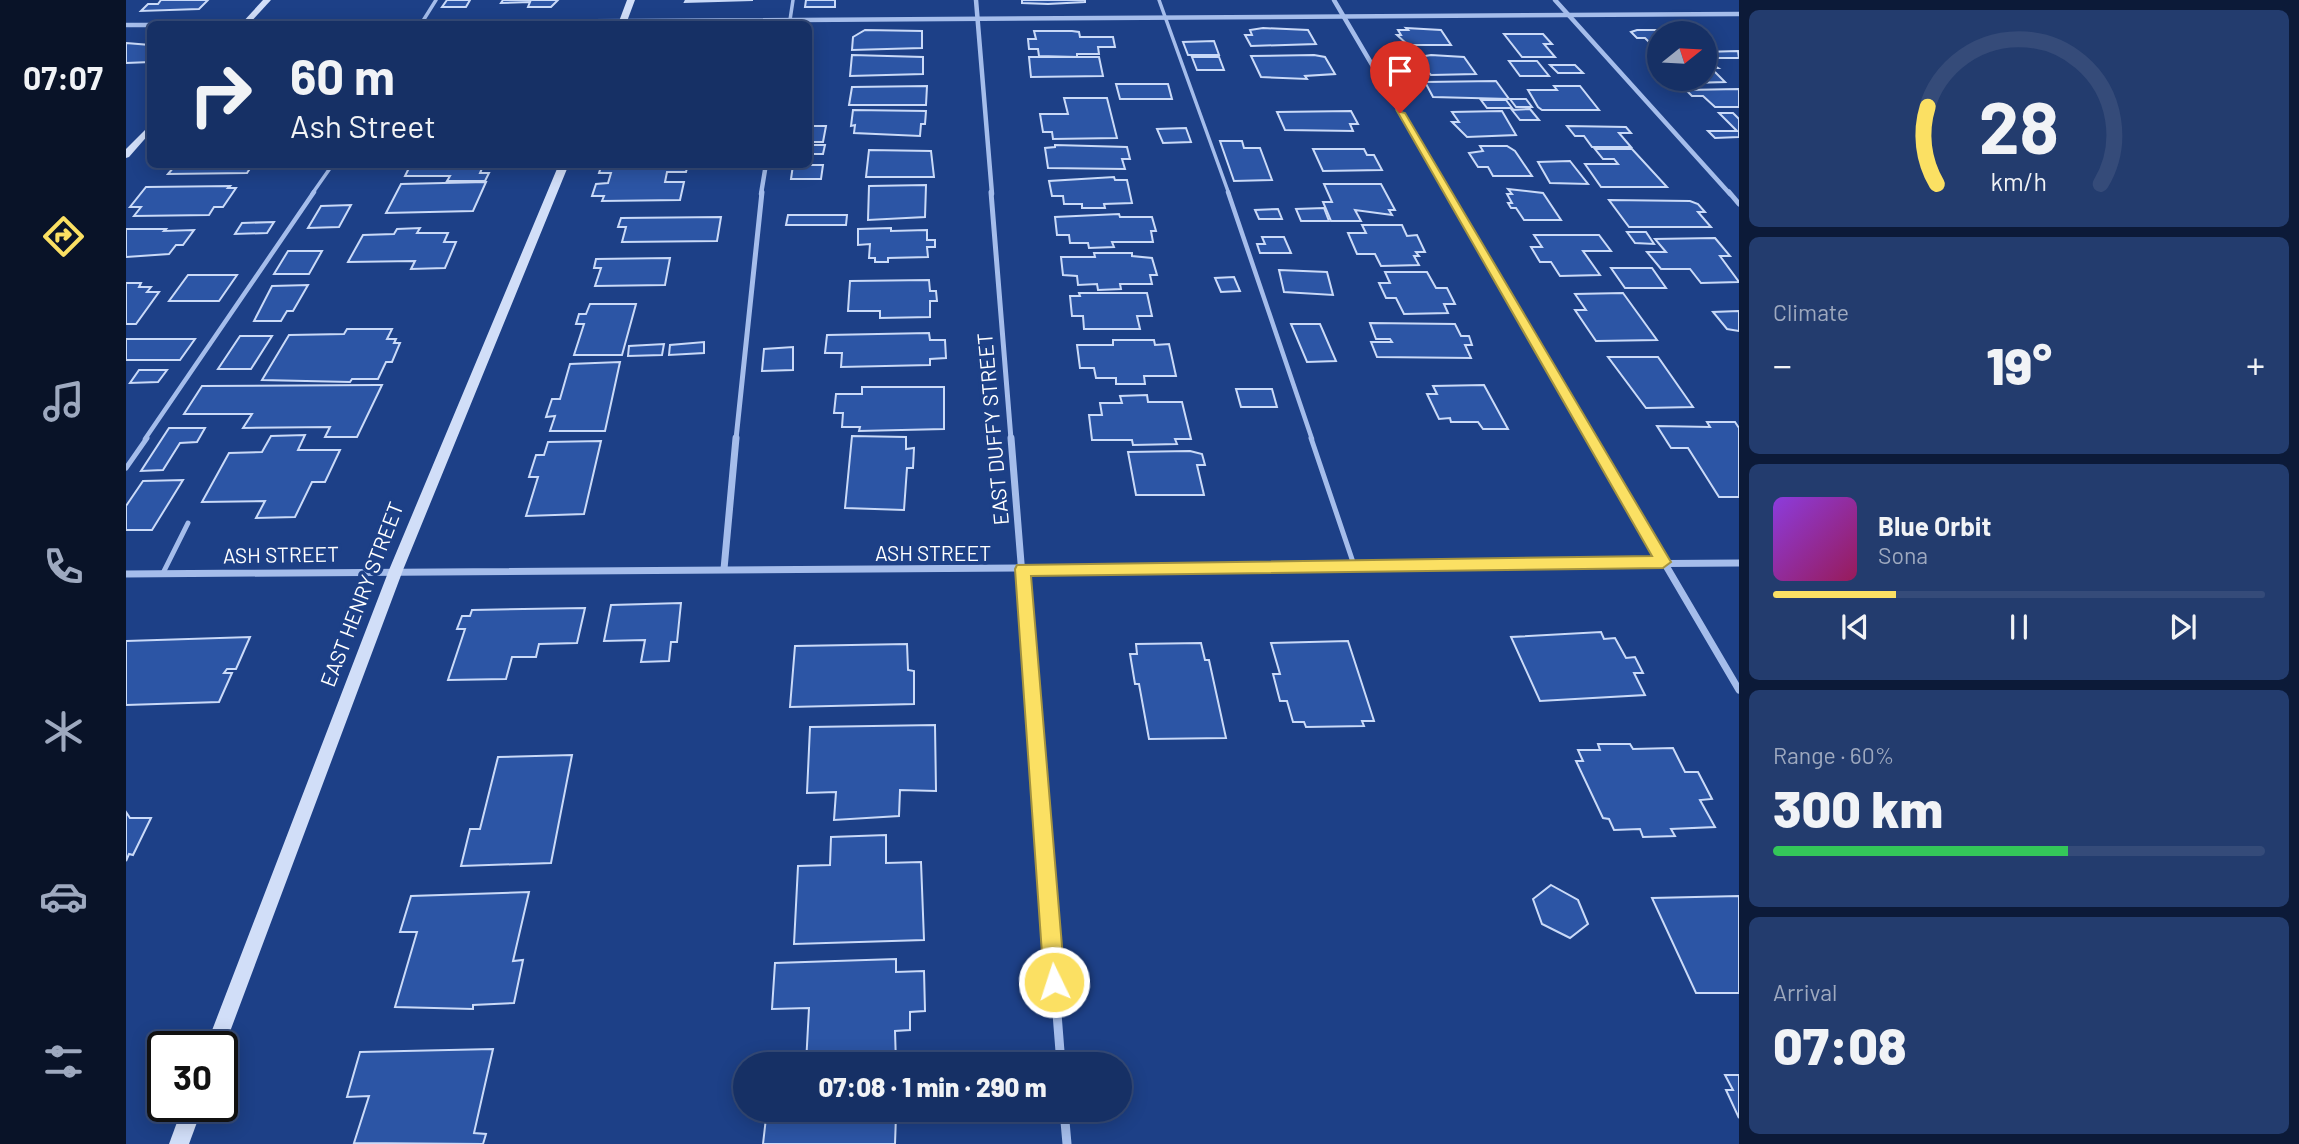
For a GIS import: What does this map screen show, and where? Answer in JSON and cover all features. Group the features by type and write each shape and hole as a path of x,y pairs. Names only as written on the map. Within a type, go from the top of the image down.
{"main road":[{"path":"249,21 267,0"},
{"path":"623,21 631,0"},
{"path":"126,155 147,131"},
{"name":"EAST HENRY STREET","path":"222,1031 396,570 562,168"},
{"path":"179,1144 187,1122"}],"street":[{"name":"EAST DUFFY STREET","path":"976,0 1060,1052"},
{"path":"1334,0 1739,690"},
{"path":"1555,0 1739,204"},
{"path":"812,22 1739,14"},
{"path":"126,25 147,24"},
{"path":"724,569 754,243 765,168"},
{"name":"ASH STREET","path":"126,574 396,570 1023,569 1739,563"},
{"path":"1065,1122 1067,1144"}],"lane":[{"path":"423,21 436,0"},
{"path":"789,21 793,0"},
{"path":"1159,0 1163,18 1245,240 1354,565"},
{"path":"126,468 330,168"},
{"path":"126,451 137,449"},
{"path":"163,573 188,523"}],"building":[{"path":"161,0 208,0 199,9 141,11 148,4 158,4"},
{"path":"447,0 470,0 466,7 442,7"},
{"path":"503,0 558,0 551,7 528,7 530,2 501,3"},
{"path":"686,0 753,0 685,2"},
{"path":"806,0 835,0 835,7 805,7"},
{"path":"1022,0 1085,2 1048,4 1022,3"},
{"path":"1406,28 1441,30 1451,45 1408,45 1397,35 1401,35 1398,30 1408,30"},
{"path":"865,30 922,31 922,48 852,50 853,37"},
{"path":"1250,30 1308,30 1316,44 1251,46 1245,35 1252,35"},
{"path":"1647,30 1647,40 1637,38 1631,32"},
{"path":"1034,31 1072,31 1079,32 1080,37 1113,37 1115,47 1098,47 1099,54 1077,54 1077,57 1039,56 1038,49 1029,49 1028,39 1036,39"},
{"path":"1504,34 1543,34 1552,44 1544,44 1555,57 1522,57"},
{"path":"1214,41 1219,55 1188,55 1183,42"},
{"path":"126,43 147,45 147,62 126,63"},
{"path":"1738,51 1739,58 1717,58 1717,52"},
{"path":"852,55 923,57 923,74 850,76"},
{"path":"1251,56 1325,57 1335,74 1305,76 1307,79 1261,77"},
{"path":"1029,57 1099,57 1103,76 1031,77"},
{"path":"1192,57 1219,57 1224,70 1197,70"},
{"path":"1419,57 1464,57 1476,74 1431,75 1419,63 1423,63"},
{"path":"1509,61 1537,61 1549,76 1520,76"},
{"path":"1550,65 1575,65 1583,73 1558,73"},
{"path":"1717,74 1725,82 1717,82"},
{"path":"1496,81 1509,99 1433,97 1425,82"},
{"path":"1116,84 1168,84 1172,99 1120,99"},
{"path":"927,86 926,105 849,105 852,87"},
{"path":"1554,86 1580,86 1599,110 1542,110 1528,90 1557,90"},
{"path":"1739,89 1739,107 1715,107 1703,96 1692,96 1687,91 1717,91"},
{"path":"1064,98 1107,98 1117,138 1053,139 1052,132 1043,132 1040,114 1068,114"},
{"path":"1510,99 1526,99 1532,107 1516,107"},
{"path":"1481,100 1506,100 1512,108 1487,108"},
{"path":"1530,109 1539,120 1520,120 1512,110"},
{"path":"853,110 926,111 925,124 921,124 920,136 854,133 855,125 851,126"},
{"path":"1351,111 1358,124 1350,124 1353,131 1285,130 1277,112"},
{"path":"1502,111 1516,135 1467,137 1452,122 1459,122 1452,112"},
{"path":"1719,113 1733,113 1739,119 1739,137 1715,138 1708,131 1737,131"},
{"path":"812,126 826,126 823,142 812,142"},
{"path":"1567,126 1626,127 1631,133 1619,133 1631,147 1592,147 1584,136 1575,136"},
{"path":"1186,128 1191,142 1163,143 1157,129"},
{"path":"1220,141 1242,141 1244,148 1260,148 1272,180 1234,181"},
{"path":"812,145 825,145 823,154 812,154"},
{"path":"1055,145 1127,147 1130,159 1122,159 1125,169 1048,168 1045,148"},
{"path":"1480,146 1507,146 1515,151 1532,176 1493,176 1488,167 1478,167 1469,153 1483,151"},
{"path":"1313,149 1364,149 1367,155 1374,155 1382,170 1323,171"},
{"path":"1595,149 1632,149 1667,187 1601,187 1585,164 1618,164 1614,159 1603,159"},
{"path":"869,150 931,151 934,177 866,177"},
{"path":"1570,161 1588,184 1550,183 1538,162"},
{"path":"823,165 821,179 791,179 793,168"},
{"path":"173,168 250,168 247,173 168,174"},
{"path":"409,168 482,168 480,173 489,173 485,181 447,181 450,176 405,176"},
{"path":"601,168 687,168 686,172 667,172 665,182 684,182 680,200 602,201 604,196 592,196 596,184 608,183 611,173 599,173"},
{"path":"1114,177 1115,180 1127,180 1132,203 1104,204 1105,208 1082,208 1082,204 1064,204 1063,196 1052,196 1049,181"},
{"path":"486,182 473,211 386,213 401,184"},
{"path":"1324,184 1381,184 1395,210 1389,210 1392,215 1355,210 1361,221 1331,221 1323,202 1332,202"},
{"path":"926,185 925,217 868,220 869,186"},
{"path":"230,186 228,188 236,188 223,207 214,207 209,215 134,216 141,207 130,207 146,187"},
{"path":"1508,189 1543,193 1561,220 1524,220 1516,208 1511,208 1508,203 1512,203 1507,194 1512,194"},
{"path":"1609,200 1690,201 1698,204 1705,212 1698,212 1711,227 1629,227"},
{"path":"351,205 339,227 308,228 321,206"},
{"path":"1324,208 1329,221 1301,221 1296,209"},
{"path":"1278,209 1282,219 1259,219 1255,210"},
{"path":"1119,214 1120,217 1152,217 1156,231 1151,231 1153,242 1112,242 1114,247 1089,248 1088,243 1070,243 1069,235 1057,235 1055,217"},
{"path":"788,215 847,215 846,225 786,225"},
{"path":"721,217 717,241 622,242 626,227 618,227 621,218"},
{"path":"274,222 267,233 235,234 242,223"},
{"path":"1362,225 1402,225 1407,236 1417,235 1425,252 1416,252 1419,256 1414,256 1419,265 1381,266 1375,254 1357,254 1348,233 1366,233"},
{"path":"420,228 417,233 448,233 444,242 456,242 445,268 411,269 415,261 348,262 363,235 394,234 397,229"},
{"path":"891,228 891,231 927,230 927,240 935,240 935,247 927,247 928,257 888,258 888,262 875,262 875,258 869,258 870,244 858,245 858,229"},
{"path":"126,229 194,230 183,245 176,245 169,254 126,257"},
{"path":"1627,232 1646,232 1654,244 1635,243"},
{"path":"1534,235 1599,235 1611,251 1583,251 1600,275 1560,276 1551,262 1540,262 1531,247 1542,247"},
{"path":"1262,237 1284,237 1291,253 1260,253 1257,244 1265,244"},
{"path":"1715,238 1730,256 1720,256 1739,282 1701,283 1690,269 1661,269 1647,252 1666,252 1655,239"},
{"path":"288,251 322,251 309,274 274,274"},
{"path":"1094,253 1132,253 1132,256 1152,258 1157,275 1150,275 1152,284 1120,284 1121,289 1098,290 1097,284 1078,285 1077,276 1063,275 1061,257 1095,257"},
{"path":"670,258 665,285 595,286 601,268 594,268 596,259"},
{"path":"1611,268 1652,268 1666,288 1625,288"},
{"path":"1279,270 1327,272 1333,295 1284,292"},
{"path":"1385,272 1427,272 1436,288 1447,288 1455,304 1444,304 1448,313 1404,314 1396,298 1386,298 1379,283 1390,283"},
{"path":"188,275 237,275 219,301 169,301"},
{"path":"1234,277 1240,291 1221,292 1215,278"},
{"path":"929,280 930,291 936,291 937,301 930,301 930,317 880,318 880,311 848,311 850,281"},
{"path":"126,283 141,283 139,287 151,287 147,292 159,292 136,324 126,324"},
{"path":"308,285 293,311 287,311 281,321 254,321 272,286"},
{"path":"1079,293 1147,293 1152,316 1137,316 1140,329 1084,329 1083,316 1072,316 1070,296 1080,296"},
{"path":"1623,293 1657,340 1596,341 1575,310 1586,310 1575,294"},
{"path":"590,304 636,304 622,355 574,355 584,324 576,324 579,314 586,314"},
{"path":"1739,311 1739,331 1727,329 1713,312"},
{"path":"1370,323 1455,324 1461,336 1469,336 1472,345 1465,345 1471,358 1377,357 1371,342 1392,342 1390,339 1376,339"},
{"path":"1291,324 1320,324 1336,361 1307,362"},
{"path":"347,329 392,329 387,339 396,339 394,343 400,343 392,362 386,362 378,379 352,379 350,382 262,380 289,335 344,334"},
{"path":"929,333 930,340 945,340 946,358 930,359 930,365 841,367 842,353 825,353 827,335"},
{"path":"240,336 272,336 251,369 218,369"},
{"path":"126,339 195,339 180,360 126,360"},
{"path":"1113,340 1154,340 1155,345 1169,344 1176,376 1144,376 1145,384 1116,384 1116,378 1096,378 1094,368 1080,368 1077,345 1113,345"},
{"path":"704,342 704,353 669,355 670,345"},
{"path":"664,344 662,355 628,356 629,346"},
{"path":"793,347 793,370 762,371 764,349"},
{"path":"1608,357 1658,357 1693,407 1646,408"},
{"path":"620,362 605,431 550,431 555,416 546,417 552,399 560,399 570,364"},
{"path":"139,370 167,370 158,382 130,383"},
{"path":"382,385 357,437 325,437 330,427 243,428 252,414 184,414 202,386"},
{"path":"1484,385 1508,429 1483,429 1478,422 1439,419 1427,394 1437,394 1433,386"},
{"path":"862,387 944,387 944,429 859,431 860,427 842,427 843,413 834,413 836,394 862,394"},
{"path":"1236,389 1272,389 1277,407 1241,407"},
{"path":"1147,395 1148,402 1182,402 1191,439 1175,439 1177,444 1133,445 1132,440 1092,440 1089,415 1102,415 1100,403 1122,403 1120,396"},
{"path":"1707,422 1735,422 1739,428 1739,497 1719,497 1688,448 1671,448 1657,426 1710,427"},
{"path":"169,428 205,428 197,442 180,443 163,470 141,471"},
{"path":"305,435 298,450 340,450 325,482 312,482 295,517 256,518 265,501 202,502 229,453 262,452 271,436"},
{"path":"852,436 906,437 906,449 914,448 913,468 907,468 904,510 845,508"},
{"path":"601,441 584,514 526,516 538,477 529,477 536,455 544,455 548,442"},
{"path":"1190,451 1202,454 1205,465 1197,465 1204,495 1136,495 1128,452"},
{"path":"183,480 152,530 126,530 126,506 143,481"},
{"path":"681,603 677,642 671,642 669,661 641,662 645,640 604,641 611,605"},
{"path":"585,608 577,643 539,644 536,657 512,657 506,679 448,680 465,629 457,629 462,616 470,616 472,610"},
{"path":"1601,632 1604,639 1615,638 1626,658 1635,657 1643,673 1634,673 1645,695 1540,701 1511,637"},
{"path":"250,637 236,669 227,669 224,673 232,673 219,702 126,705 126,641"},
{"path":"1348,641 1374,721 1362,721 1364,726 1306,727 1304,722 1293,722 1287,701 1280,701 1273,674 1280,674 1271,643"},
{"path":"1201,643 1205,660 1209,660 1226,738 1149,739 1139,684 1135,684 1130,654 1137,654 1136,644"},
{"path":"907,644 908,670 914,671 914,704 790,707 795,646"},
{"path":"935,725 936,791 900,790 899,816 834,820 836,792 807,793 810,727"},
{"path":"1598,744 1630,744 1633,749 1673,748 1685,772 1698,772 1712,799 1700,800 1715,827 1671,829 1675,836 1643,837 1640,829 1614,830 1609,819 1603,818 1576,761 1583,761 1578,750 1600,750"},
{"path":"572,755 551,863 461,866 470,829 480,829 498,757"},
{"path":"126,812 130,818 151,818 133,855 129,854 126,861"},
{"path":"886,835 886,863 921,862 924,940 794,944 798,866 830,865 831,837"},
{"path":"1551,885 1578,900 1588,924 1570,938 1542,924 1533,899"},
{"path":"529,892 513,961 523,960 514,1003 473,1005 473,1009 395,1007 417,932 400,932 411,896"},
{"path":"1739,896 1739,993 1696,993 1652,898"},
{"path":"896,959 896,972 924,971 925,1011 910,1012 910,1030 895,1031 896,1052 807,1052 809,1008 772,1009 775,963"},
{"path":"493,1049 474,1133 486,1134 483,1144 354,1143 369,1096 347,1097 360,1052"},
{"path":"1725,1075 1739,1075 1739,1118 1726,1090 1733,1090"},
{"path":"766,1122 896,1122 895,1144 763,1144"}],"route":[{"path":"1054,982 1023,569 1663,562 1400,113"}]}
